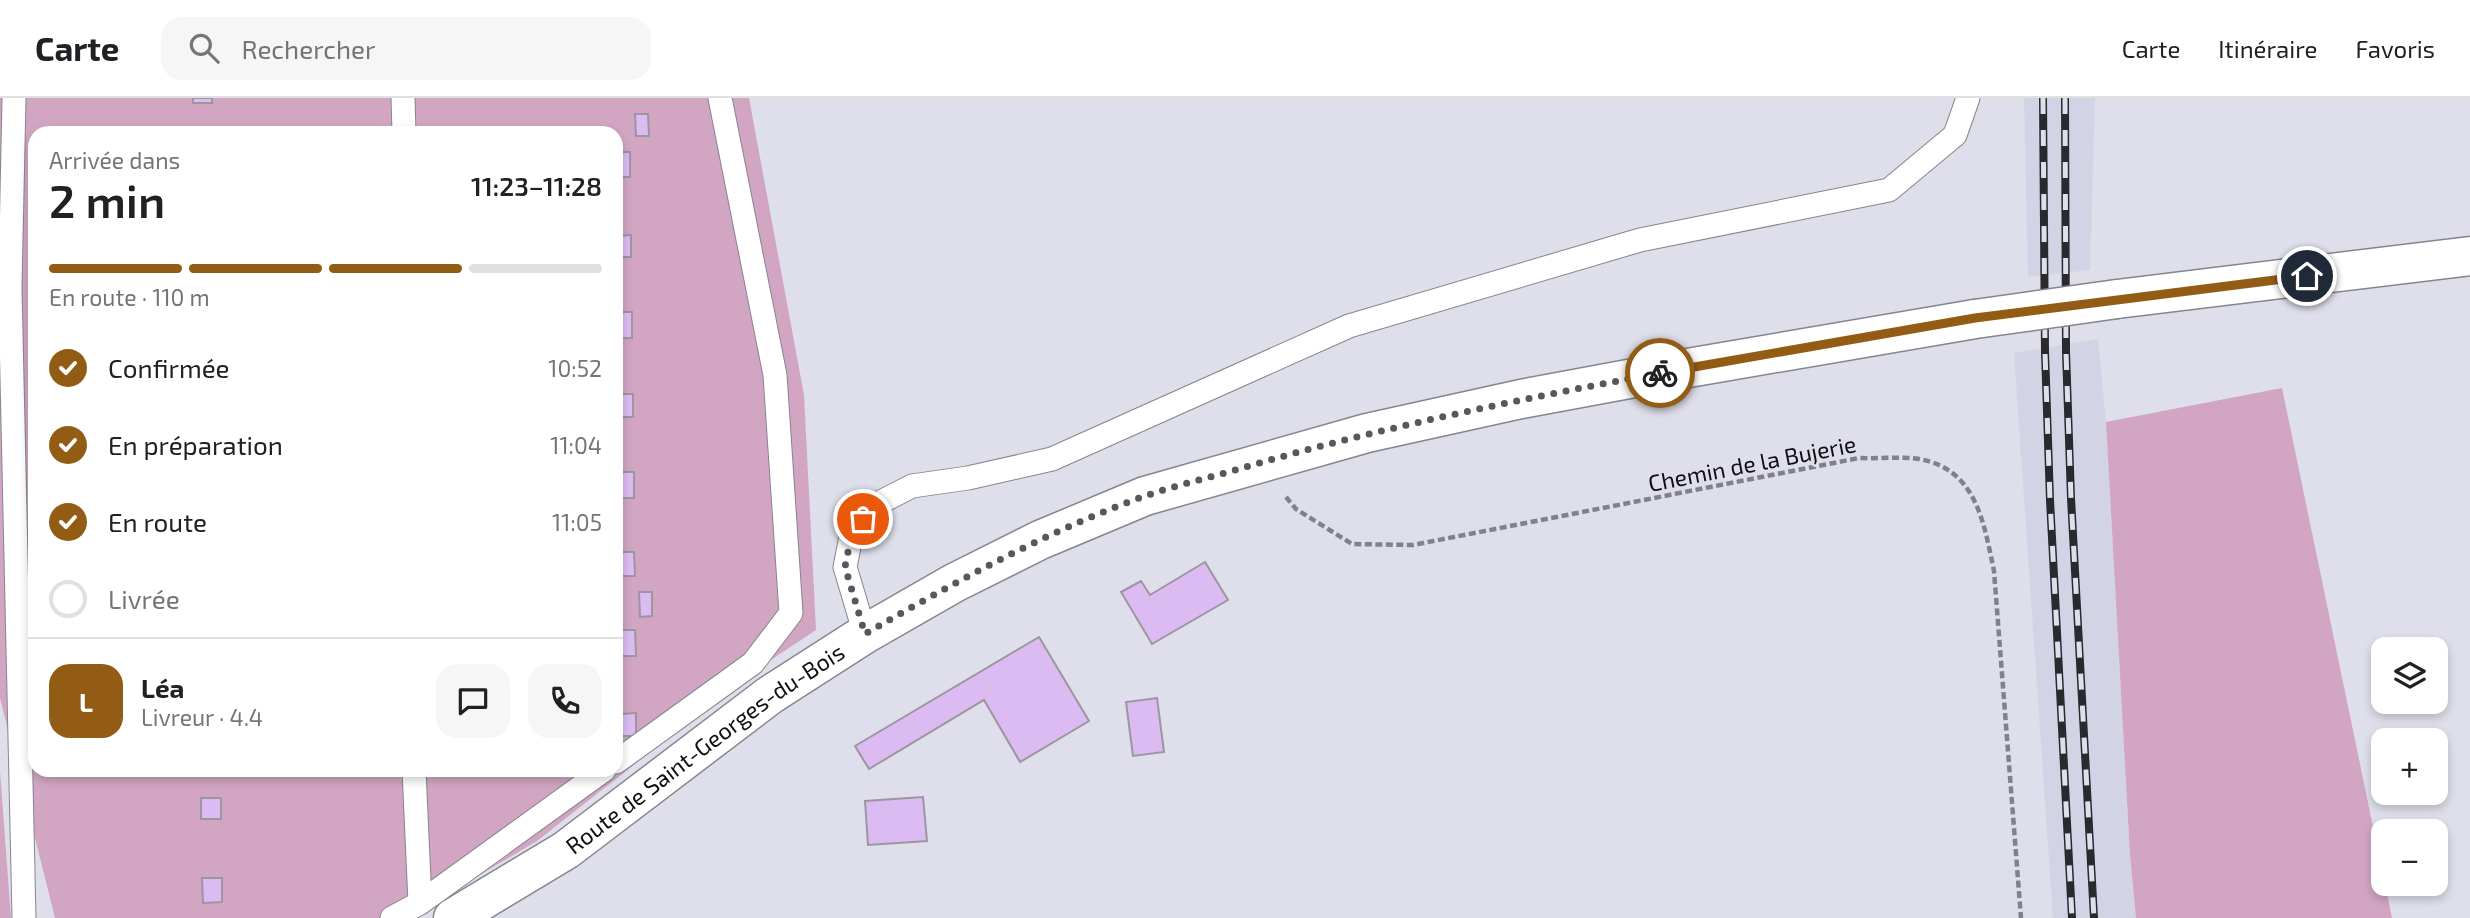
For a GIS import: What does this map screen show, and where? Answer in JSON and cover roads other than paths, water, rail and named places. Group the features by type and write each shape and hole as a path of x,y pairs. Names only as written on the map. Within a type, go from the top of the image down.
{"street":[{"name":"Route de Saint-Georges-du-Bois","path":"436,911 566,850 770,695 865,634 954,583 1040,540 1145,496 1367,433 1688,368 1975,318 2470,256"}],"lane":[{"path":"14,98 10,288 24,918"},
{"path":"403,98 404,126"},
{"path":"623,757 752,663 791,613 775,375 720,98"},
{"path":"865,634 845,567 852,532 875,505 912,486 968,478 1052,458 1349,326 1640,240 1889,190 1955,135 1968,98"},
{"path":"415,777 436,911"},
{"path":"392,918 436,911 596,777"}],"railway":[{"path":"2043,98 2045,352 2050,500 2072,918"},
{"path":"2065,98 2066,352 2071,498 2094,918"}]}
